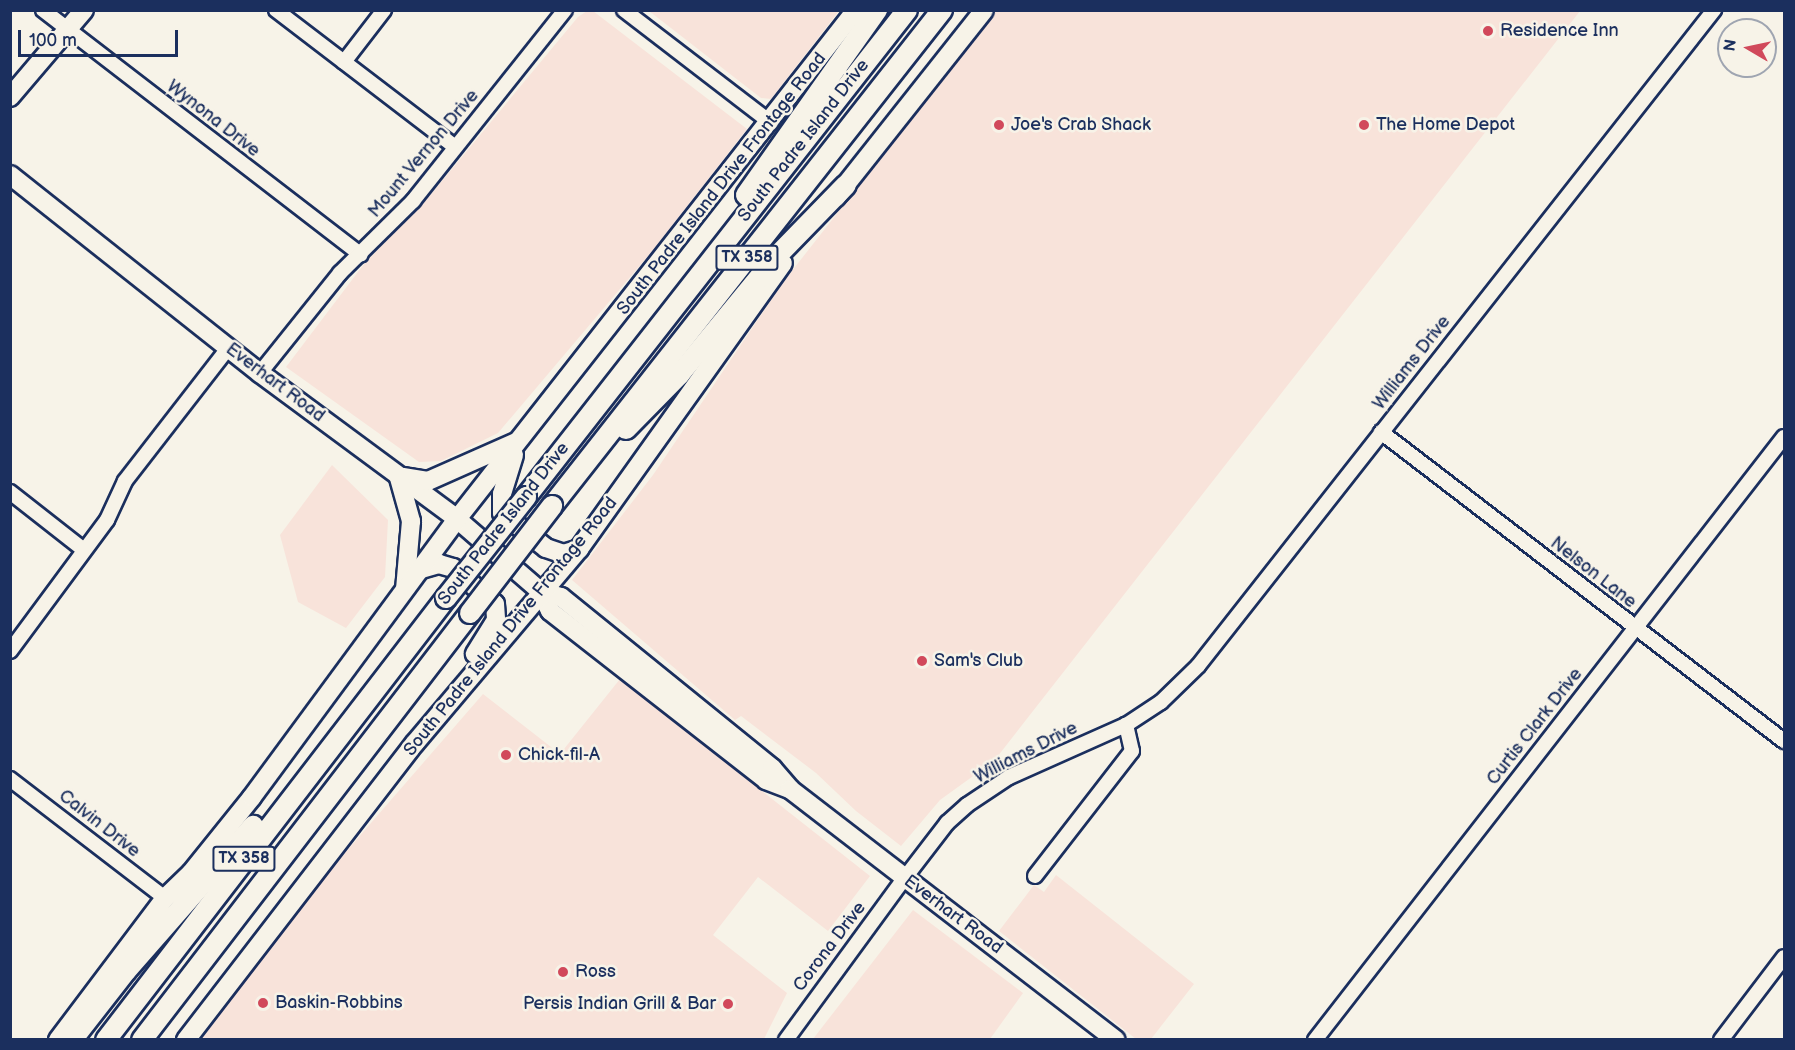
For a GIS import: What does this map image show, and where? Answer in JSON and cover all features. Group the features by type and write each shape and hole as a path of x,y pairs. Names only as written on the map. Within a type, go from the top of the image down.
{"highway":[{"path":"595,408 877,10"},
{"name":"South Padre Island Drive","path":"106,1040 382,678 907,10"},
{"name":"South Padre Island Drive","path":"142,1040 554,503 942,10"},
{"path":"554,503 679,375 776,257 846,185"},
{"path":"72,1040 126,971 248,833 342,710 382,678"},
{"path":"158,1040 170,1020 181,989"}],"main road":[{"path":"10,97 84,10"},
{"name":"South Padre Island Drive Frontage Road","path":"58,1040 165,898 191,873 252,797 457,519 771,123 856,10"},
{"name":"South Padre Island Drive Frontage Road","path":"186,1040 415,742 540,591 579,549 757,296 984,10"},
{"name":"Everhart Road","path":"10,175 260,373 457,519 540,591 561,597 570,604 772,768 790,789 1116,1040"},
{"path":"404,591 411,520 398,476 428,482 518,441"},
{"path":"518,441 501,494 502,513 546,548 563,554 579,549"},
{"path":"415,742 489,634 498,612 495,604 453,568 439,564 421,569"}],"street":[{"name":"Wynona Drive","path":"43,10 361,255"},
{"path":"276,10 455,147"},
{"path":"344,62 384,10"},
{"name":"Mount Vernon Drive","path":"260,373 340,273 361,255 413,201 565,10"},
{"path":"624,10 771,123"},
{"name":"Williams Drive","path":"904,879 947,824 988,790 1070,748 1126,725 1161,702 1198,666 1713,10"},
{"path":"10,651 107,520 125,481 228,348"},
{"name":"Nelson Lane","path":"1381,432 1635,629 1785,741"},
{"name":"Curtis Clark Drive","path":"1315,1040 1785,437"},
{"path":"10,492 84,550"},
{"path":"1035,876 1132,751 1126,725"},
{"name":"Calvin Drive","path":"10,779 165,898"},
{"name":"Corona Drive","path":"786,1040 904,879"},
{"path":"1721,1040 1785,957"}],"shaded area":[{"path":"587,11 593,11 747,129 653,250 498,433 441,461 419,462 286,367 364,264 427,199 578,17"},
{"path":"649,11 839,11 771,99 761,98"},
{"path":"996,11 1580,11 994,761 940,800 901,846 856,811 816,773 741,716 735,720 572,580 653,475 784,281"},
{"path":"332,465 388,520 385,577 346,628 298,602 280,535"},
{"path":"620,679 870,876 828,931 758,877 713,935 787,993 764,1039 197,1040 298,907 483,694 560,754"},
{"path":"1056,875 1194,984 1151,1039 1136,1039 999,931 1034,885 1044,892"},
{"path":"913,910 1023,993 990,1039 813,1039"}],"place":[{"name":"Residence Inn","path":"1488,31"},
{"name":"Joe's Crab Shack","path":"999,125"},
{"name":"The Home Depot","path":"1364,125"},
{"name":"Sam's Club","path":"922,661"},
{"name":"Chick-fil-A","path":"506,755"},
{"name":"Ross","path":"563,972"},
{"name":"Baskin-Robbins","path":"263,1003"},
{"name":"Persis Indian Grill & Bar","path":"728,1004"}]}
